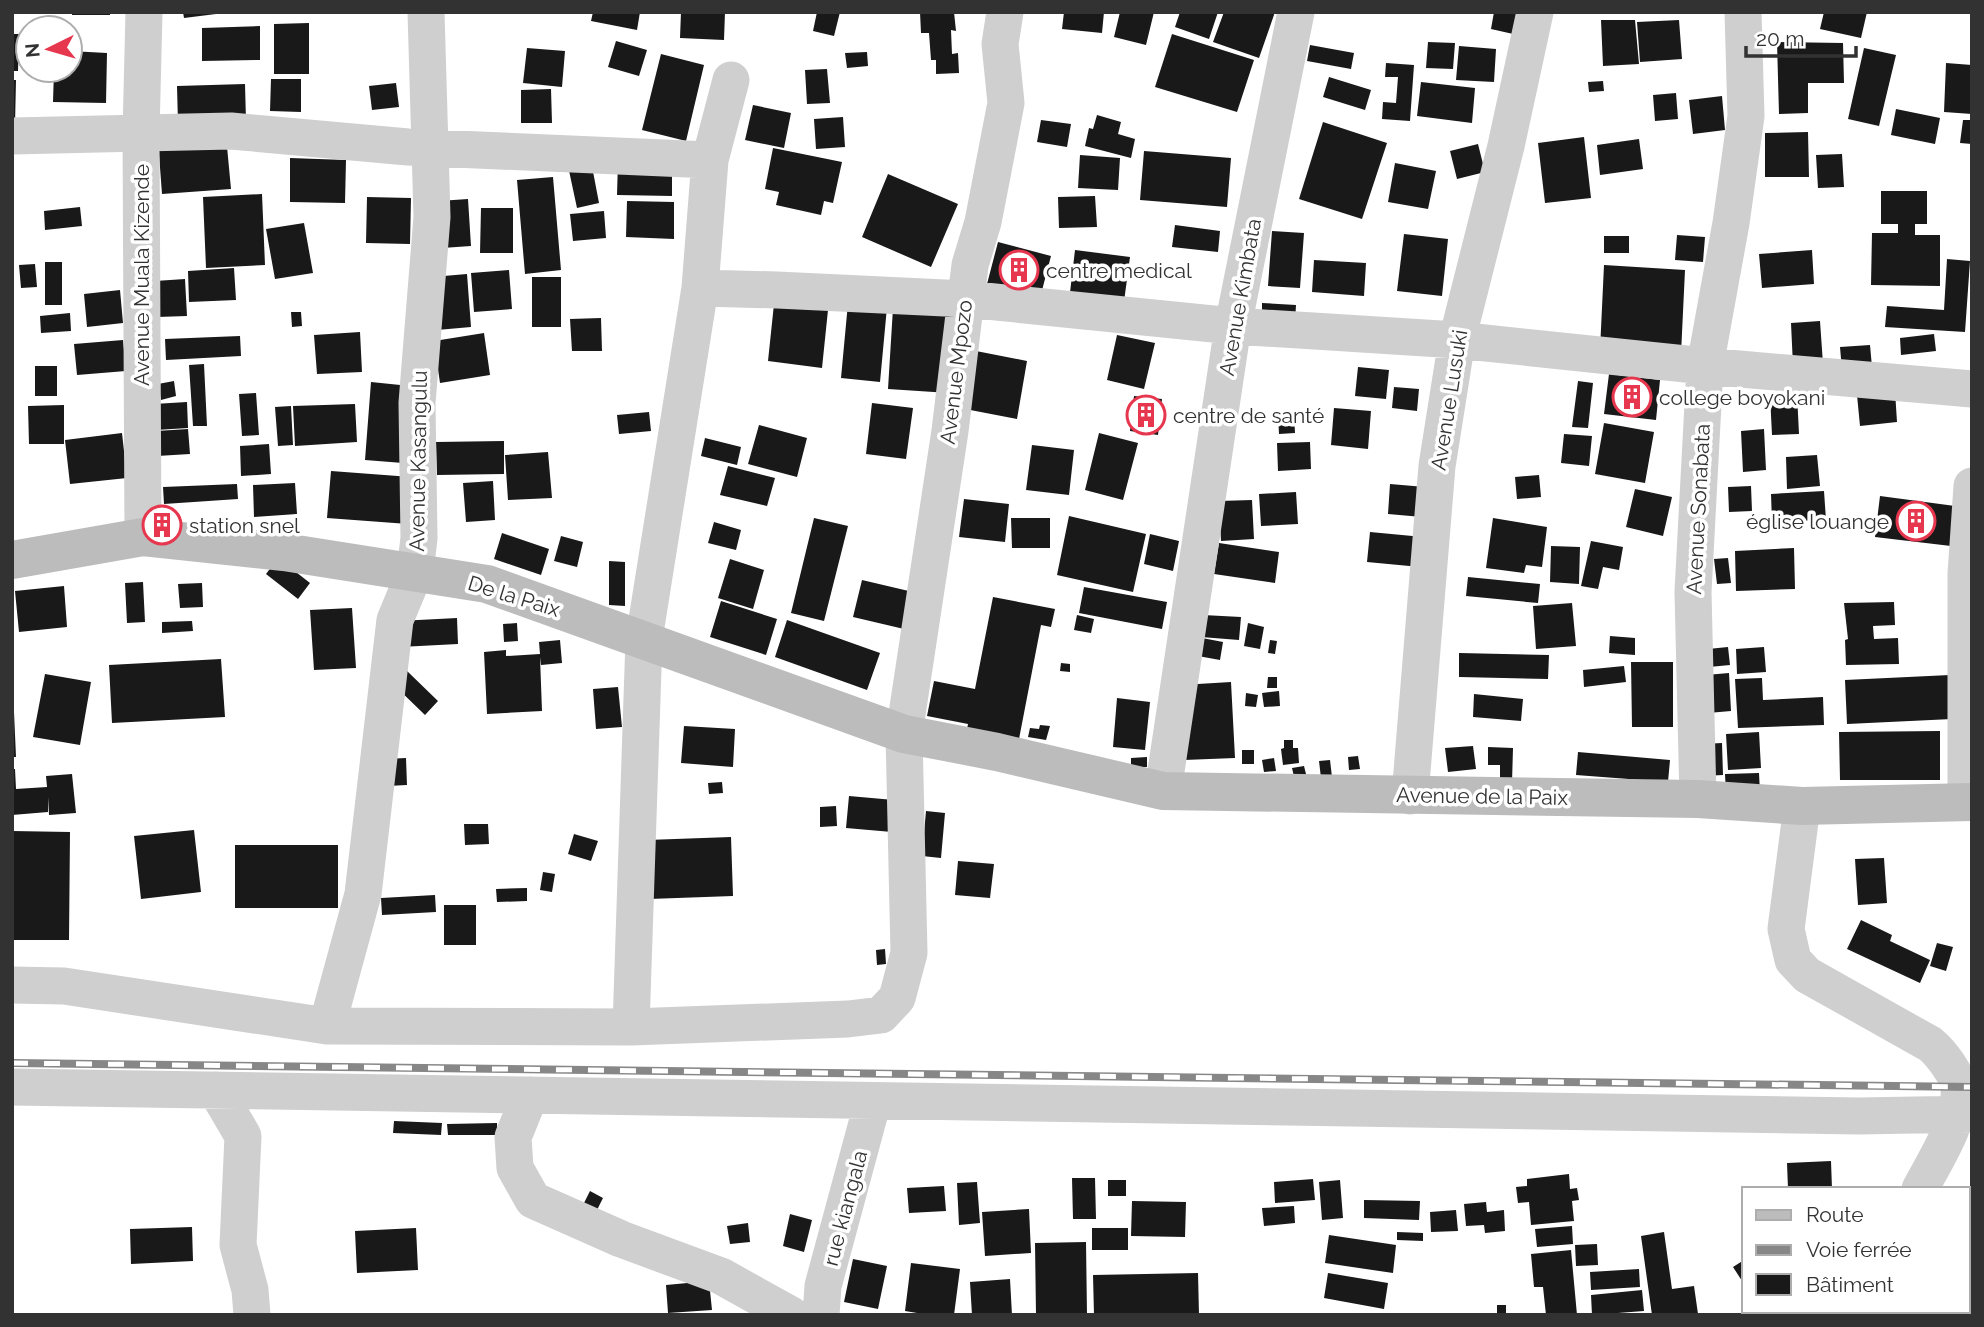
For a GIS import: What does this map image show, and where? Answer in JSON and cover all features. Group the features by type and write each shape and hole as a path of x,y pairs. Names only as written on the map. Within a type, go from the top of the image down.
{"street":[{"name":"Avenue Muala Kizende","path":"143,537 141,133 144,12"},
{"name":"Avenue Kasangulu","path":"327,1027 363,894 395,620 415,572 419,538 416,403 432,217 426,12"},
{"name":"Avenue Mpozo","path":"12,985 64,986 327,1027 631,1027 881,1016 898,998 909,953 904,734 950,431 970,265 983,222 1006,103 1000,44 1004,12"},
{"name":"Avenue Kimbata","path":"1163,791 1233,326 1296,12"},
{"name":"Avenue Lusuki","path":"1410,796 1437,466 1457,340 1506,146 1535,12"},
{"name":"Avenue Sonabata","path":"1698,799 1693,592 1705,366 1731,223 1746,116 1743,12"},
{"path":"631,1027 644,639 700,288 710,160 731,80"},
{"path":"12,136 231,131 408,147 710,160"},
{"path":"700,288 966,299 1233,326 1457,340 1705,366 1972,389"},
{"path":"1969,802 1966,574 1972,486"},
{"name":"De la Paix","path":"12,560 143,537 284,552 487,584 904,734 997,752"},
{"name":"Avenue de la Paix","path":"997,752 1163,791 1698,799 1802,806 1969,802"},
{"path":"1802,806 1786,929 1793,960 1807,975 1930,1044 1942,1054 1960,1087 1964,1113 1921,1187"},
{"path":"12,1087 1859,1116 1964,1113"},
{"path":"216,1090 243,1136 238,1245 250,1290 252,1315"},
{"path":"530,1095 513,1138 515,1168 533,1200 621,1239 721,1276 791,1315"},
{"name":"rue kiangala","path":"821,1315 823,1286 873,1101"}],"building":[{"path":"72,12 110,12 110,15"},
{"path":"183,12 215,12 216,14 184,18"},
{"path":"593,12 640,12 637,30 591,21"},
{"path":"681,12 725,12 724,40 680,38"},
{"path":"817,12 840,12 834,36 813,31"},
{"path":"920,12 954,12 956,31 951,30 952,54 958,53 959,73 936,74 936,60 931,60 929,33 921,33"},
{"path":"1064,12 1104,12 1102,33 1062,29"},
{"path":"1120,12 1154,12 1146,45 1114,37"},
{"path":"1180,12 1218,12 1209,39 1175,27"},
{"path":"1224,12 1275,12 1259,58 1213,42"},
{"path":"1494,12 1527,12 1522,36 1491,29"},
{"path":"1824,12 1867,12 1861,38 1820,29"},
{"path":"1601,20 1635,20 1639,64 1603,66"},
{"path":"1679,20 1682,59 1640,62 1637,22"},
{"path":"309,23 309,74 274,74 274,24"},
{"path":"260,26 260,60 202,61 202,28"},
{"path":"12,34 14,34 14,71"},
{"path":"1172,34 1254,60 1237,112 1155,87"},
{"path":"616,41 647,50 639,76 608,67"},
{"path":"1428,42 1455,43 1453,69 1426,68"},
{"path":"1777,42 1843,43 1844,83 1808,83 1808,113 1779,114"},
{"path":"1310,45 1354,53 1351,69 1307,61"},
{"path":"1459,46 1496,49 1494,82 1456,80"},
{"path":"527,48 565,51 562,87 523,83"},
{"path":"1864,48 1896,55 1879,126 1848,119"},
{"path":"84,52 107,53 106,103 53,102 54,84 84,84"},
{"path":"867,52 868,66 847,68 845,53"},
{"path":"661,54 704,65 686,141 642,130"},
{"path":"1386,63 1414,65 1410,121 1382,119 1383,102 1396,103 1398,77 1385,77"},
{"path":"1946,63 1972,65 1972,114 1944,112"},
{"path":"827,69 830,103 807,104 805,70"},
{"path":"1329,77 1371,90 1365,110 1323,97"},
{"path":"271,79 301,79 301,112 270,111"},
{"path":"12,80 14,80 15,125 12,124"},
{"path":"1603,81 1604,91 1589,92 1588,82"},
{"path":"1421,82 1475,88 1472,123 1417,116"},
{"path":"396,83 399,107 372,110 369,86"},
{"path":"245,84 246,121 178,124 177,86"},
{"path":"551,89 552,123 521,123 521,90"},
{"path":"1676,93 1678,119 1655,121 1653,95"},
{"path":"1722,96 1725,130 1693,134 1689,100"},
{"path":"753,105 791,113 784,148 745,140"},
{"path":"1896,109 1940,118 1935,144 1891,135"},
{"path":"1097,115 1121,122 1118,134 1135,139 1131,158 1085,146 1089,128 1093,129"},
{"path":"843,117 845,147 816,149 814,119"},
{"path":"1041,120 1071,124 1067,147 1037,142"},
{"path":"1963,120 1972,120 1972,144 1960,143"},
{"path":"1323,122 1387,143 1362,219 1299,199"},
{"path":"1808,132 1809,177 1765,177 1765,133"},
{"path":"226,136 231,189 162,194 158,141"},
{"path":"1584,137 1591,198 1545,203 1538,143"},
{"path":"1639,139 1643,169 1600,175 1597,145"},
{"path":"1478,144 1485,172 1457,179 1450,151"},
{"path":"773,148 842,162 833,203 824,201 821,215 776,205 779,192 765,189"},
{"path":"1144,151 1231,158 1227,207 1140,200"},
{"path":"1842,154 1844,187 1818,188 1816,155"},
{"path":"1080,155 1120,158 1118,190 1078,188"},
{"path":"290,158 346,160 345,203 290,202"},
{"path":"618,160 672,162 672,196 617,195"},
{"path":"591,161 599,203 577,208 568,166"},
{"path":"1395,163 1436,171 1428,209 1388,202"},
{"path":"888,174 958,204 931,267 862,237"},
{"path":"553,177 561,270 525,274 517,180"},
{"path":"1881,191 1927,191 1927,224 1915,224 1915,235 1940,235 1940,286 1871,285 1872,233 1898,233 1898,224 1881,224"},
{"path":"262,194 265,265 206,268 203,197"},
{"path":"1095,196 1097,227 1059,228 1058,197"},
{"path":"367,197 411,198 410,244 366,243"},
{"path":"468,199 471,246 442,248 439,201"},
{"path":"627,201 674,202 674,239 626,237"},
{"path":"80,207 82,226 45,230 44,211"},
{"path":"481,208 513,208 513,253 480,253"},
{"path":"604,211 606,238 573,241 570,214"},
{"path":"304,223 313,273 275,279 266,229"},
{"path":"1175,225 1220,231 1218,252 1172,247"},
{"path":"1272,231 1304,233 1300,288 1268,286"},
{"path":"1404,234 1448,239 1442,296 1397,291"},
{"path":"1677,235 1705,237 1703,262 1675,260"},
{"path":"1604,236 1629,236 1629,253 1604,253"},
{"name":"centre medical","path":"998,242 1051,256 1040,298 987,284"},
{"path":"1075,250 1130,257 1123,309 1069,301"},
{"path":"1812,250 1814,284 1762,288 1759,254"},
{"path":"1947,259 1970,261 1965,332 1885,327 1887,306 1944,310"},
{"path":"1314,260 1366,263 1364,296 1312,292"},
{"path":"45,262 62,262 62,305 45,305"},
{"path":"35,264 37,287 21,288 19,265"},
{"path":"1604,265 1685,270 1681,354 1600,350"},
{"path":"234,268 236,300 189,302 188,271"},
{"path":"509,270 512,309 474,312 471,273"},
{"path":"467,274 471,327 437,330 432,277"},
{"path":"532,277 561,277 561,327 532,327"},
{"path":"185,279 187,316 157,317 155,281"},
{"path":"120,290 123,323 87,327 84,294"},
{"path":"848,303 887,307 880,382 841,378"},
{"path":"1262,303 1296,305 1295,322 1262,321"},
{"path":"774,304 828,310 822,368 768,361"},
{"path":"893,308 955,312 949,393 888,389"},
{"path":"291,312 301,312 302,326 292,327"},
{"path":"70,313 71,331 41,333 40,316"},
{"path":"601,318 602,351 572,351 570,319"},
{"path":"1820,321 1823,364 1793,366 1791,323"},
{"path":"360,332 362,372 317,374 314,335"},
{"path":"484,333 490,375 440,383 434,341"},
{"path":"1934,334 1936,351 1901,355 1900,338"},
{"path":"1117,335 1155,343 1144,389 1107,380"},
{"path":"240,336 241,356 166,360 165,339"},
{"path":"123,340 126,371 77,375 74,344"},
{"path":"1870,345 1872,367 1842,370 1840,347"},
{"path":"971,350 1027,361 1017,419 960,408"},
{"path":"204,364 207,426 193,426 189,365"},
{"path":"35,366 57,366 57,396 35,396"},
{"path":"1358,367 1389,370 1386,399 1355,396"},
{"name":"college boyokani","path":"1609,374 1660,380 1656,420 1604,414"},
{"path":"174,381 176,396 161,400 158,384"},
{"path":"1578,381 1593,383 1588,428 1572,427"},
{"path":"371,382 410,386 403,463 365,460"},
{"path":"1394,387 1419,389 1417,411 1392,408"},
{"path":"1895,391 1897,422 1860,426 1857,395"},
{"path":"256,393 259,435 242,436 239,394"},
{"path":"1797,394 1799,434 1772,435 1770,395"},
{"name":"centre de santé","path":"1134,396 1162,399 1158,435 1130,431"},
{"path":"187,402 188,428 156,430 154,404"},
{"path":"872,403 913,408 906,459 866,454"},
{"path":"355,404 357,442 295,446 293,406"},
{"path":"64,405 64,444 29,444 28,406"},
{"path":"291,406 293,445 278,446 275,407"},
{"path":"1334,408 1371,411 1368,449 1331,445"},
{"path":"649,412 651,431 619,434 617,415"},
{"path":"1294,414 1295,433 1279,434 1278,415"},
{"path":"1604,423 1654,432 1645,483 1595,474"},
{"path":"759,425 807,438 797,477 748,464"},
{"path":"188,429 190,454 157,456 156,431"},
{"path":"1764,429 1766,470 1743,472 1741,431"},
{"path":"122,433 127,478 70,484 65,440"},
{"path":"1099,433 1138,443 1123,500 1085,490"},
{"path":"1564,434 1592,436 1589,466 1561,463"},
{"path":"705,438 741,447 737,465 701,456"},
{"path":"504,441 504,474 437,475 436,442"},
{"path":"1310,442 1311,469 1278,471 1277,443"},
{"path":"269,444 271,474 241,476 240,446"},
{"path":"1032,445 1074,450 1069,495 1026,490"},
{"path":"548,452 552,498 508,500 505,455"},
{"path":"1817,455 1820,486 1787,489 1786,457"},
{"path":"728,466 775,478 767,506 720,495"},
{"path":"331,471 411,477 408,524 327,518"},
{"path":"1539,475 1541,497 1517,499 1515,477"},
{"path":"493,481 495,520 466,522 463,483"},
{"path":"295,483 297,514 254,517 253,485"},
{"path":"237,484 238,499 164,504 163,487"},
{"path":"1390,484 1425,487 1422,517 1388,514"},
{"path":"1751,486 1752,511 1729,512 1728,487"},
{"path":"1635,489 1672,497 1663,536 1626,527"},
{"path":"1824,491 1826,520 1772,522 1771,494"},
{"path":"1296,492 1298,524 1261,526 1259,494"},
{"name":"église louange","path":"1880,496 1955,506 1951,546 1875,537"},
{"path":"964,499 1009,504 1005,542 959,537"},
{"path":"1252,500 1254,539 1221,541 1219,501"},
{"path":"1069,516 1146,534 1133,592 1057,575"},
{"path":"814,518 848,526 824,621 791,613"},
{"path":"1011,518 1050,518 1050,548 1012,548"},
{"path":"1493,518 1547,527 1542,567 1526,565 1524,573 1486,568"},
{"path":"714,522 741,530 736,550 708,543"},
{"path":"1370,532 1423,537 1420,567 1367,562"},
{"path":"502,533 549,549 541,575 494,559"},
{"path":"1150,534 1179,541 1173,571 1144,564"},
{"path":"561,536 583,542 577,567 554,561"},
{"path":"1591,541 1623,547 1619,570 1603,567 1598,589 1581,586"},
{"path":"1219,543 1279,552 1275,583 1214,574"},
{"path":"1551,546 1580,547 1579,584 1550,582"},
{"path":"1794,548 1795,589 1736,591 1735,551"},
{"path":"278,558 310,583 298,599 266,574"},
{"path":"1728,558 1731,583 1717,584 1714,559"},
{"path":"730,559 764,570 753,609 718,598"},
{"path":"609,561 625,562 625,606 609,605"},
{"path":"1468,577 1540,584 1538,603 1466,596"},
{"path":"862,580 913,592 904,629 853,617"},
{"path":"143,582 145,622 127,623 125,583"},
{"path":"202,583 203,607 180,608 178,584"},
{"path":"64,586 67,627 19,632 15,591"},
{"path":"1084,587 1167,602 1162,629 1079,613"},
{"path":"993,597 1055,609 1051,627 1041,625 1019,739 967,729 968,724 927,716 934,681 975,689"},
{"path":"721,601 777,619 766,655 710,637"},
{"path":"1894,602 1895,625 1873,626 1874,639 1898,638 1899,664 1846,665 1845,640 1848,639 1844,603"},
{"path":"1572,603 1576,646 1536,649 1533,606"},
{"path":"352,608 356,668 314,670 310,610"},
{"path":"1077,615 1094,619 1091,633 1074,630"},
{"path":"1203,615 1241,617 1239,640 1201,637"},
{"path":"457,618 458,644 400,647 399,621"},
{"path":"787,620 880,653 867,690 775,657"},
{"path":"192,621 193,631 162,633 162,622"},
{"path":"517,623 518,641 504,642 503,624"},
{"path":"1248,623 1264,627 1260,649 1244,646"},
{"path":"1610,636 1635,638 1635,655 1609,653"},
{"path":"1202,638 1223,642 1220,660 1198,656"},
{"path":"560,640 562,663 541,665 540,657 542,711 487,714 484,652 506,650 506,656 540,654 539,642"},
{"path":"1270,640 1277,641 1275,654 1268,653"},
{"path":"1728,647 1730,665 1709,667 1708,649"},
{"path":"1764,647 1766,672 1737,674 1736,649"},
{"path":"1459,653 1549,655 1548,679 1459,677"},
{"path":"221,659 225,717 112,723 109,665"},
{"path":"1631,662 1673,662 1673,727 1632,727"},
{"path":"1061,663 1070,664 1070,672 1060,671"},
{"path":"1624,666 1626,682 1584,687 1583,670"},
{"path":"406,670 438,701 425,715 393,684"},
{"path":"1729,673 1731,711 1708,713 1706,675"},
{"path":"45,674 91,682 80,745 33,737"},
{"path":"1950,675 1952,719 1847,724 1845,680"},
{"path":"1268,677 1277,677 1277,688 1267,688"},
{"path":"1762,678 1763,700 1823,697 1824,725 1738,728 1735,679"},
{"path":"1231,682 1235,758 1184,760 1181,685"},
{"path":"618,687 622,727 596,729 593,689"},
{"path":"1279,691 1280,706 1264,707 1262,693"},
{"path":"1246,693 1258,695 1256,707 1245,706"},
{"path":"1474,694 1523,699 1521,721 1473,717"},
{"path":"1117,698 1150,702 1145,750 1113,747"},
{"path":"14,712 16,757 12,757"},
{"path":"1040,725 1050,726 1046,740 1028,737 1030,728 1039,729"},
{"path":"684,726 735,729 733,767 681,763"},
{"path":"1940,731 1940,780 1840,780 1839,732"},
{"path":"1759,732 1761,768 1728,770 1726,734"},
{"path":"1284,740 1293,740 1293,748 1298,748 1299,763 1283,765 1281,749 1284,748"},
{"path":"1722,743 1723,775 1703,776 1702,744"},
{"path":"1473,746 1476,769 1448,772 1445,748"},
{"path":"1488,747 1513,748 1512,783 1500,783 1500,765 1488,765"},
{"path":"1242,750 1254,750 1254,764 1242,764"},
{"path":"1578,752 1670,760 1668,782 1576,775"},
{"path":"1358,756 1360,769 1349,770 1348,757"},
{"path":"1147,757 1147,767 1131,767 1131,758"},
{"path":"406,758 407,785 387,786 385,759"},
{"path":"1274,758 1276,771 1264,772 1262,760"},
{"path":"1330,760 1332,777 1321,778 1319,761"},
{"path":"1304,766 1307,778 1295,781 1292,768"},
{"path":"12,769 15,769 16,789 47,787 46,776 72,774 76,813 49,815 48,797 48,812 12,815"},
{"path":"1759,773 1760,793 1726,795 1725,774"},
{"path":"722,782 723,793 709,794 708,783"},
{"path":"849,796 894,800 892,832 846,828"},
{"path":"836,806 837,826 820,827 820,807"},
{"path":"926,811 945,813 941,858 922,856"},
{"path":"464,824 488,824 489,844 465,845"},
{"path":"194,830 201,892 141,899 134,836"},
{"path":"12,831 70,832 69,940 12,940"},
{"path":"574,834 598,841 591,861 568,854"},
{"path":"731,837 733,896 649,899 647,840"},
{"path":"235,845 338,845 338,908 235,908"},
{"path":"1884,858 1887,903 1858,905 1855,859"},
{"path":"958,861 994,864 990,898 955,895"},
{"path":"543,872 555,874 552,892 540,890"},
{"path":"527,888 527,901 497,902 496,889"},
{"path":"435,895 436,912 382,915 381,898"},
{"path":"444,905 476,905 476,945 444,945"},
{"path":"1861,920 1892,935 1890,941 1930,960 1920,983 1847,949"},
{"path":"1937,943 1953,947 1946,971 1930,966"},
{"path":"885,949 886,964 877,965 876,950"},
{"path":"394,1121 442,1123 441,1135 393,1133"},
{"path":"497,1123 497,1135 448,1135 447,1124"},
{"path":"1831,1161 1832,1187 1788,1187 1787,1163"},
{"path":"1569,1174 1570,1189 1577,1188 1579,1200 1572,1201 1574,1221 1531,1225 1529,1202 1518,1203 1516,1187 1527,1186 1527,1179"},
{"path":"1072,1178 1095,1178 1096,1219 1073,1219"},
{"path":"1313,1179 1315,1200 1275,1203 1274,1182"},
{"path":"1108,1180 1126,1180 1126,1196 1108,1196"},
{"path":"1340,1180 1343,1218 1322,1220 1319,1182"},
{"path":"977,1182 980,1223 959,1225 957,1183"},
{"path":"944,1186 946,1211 909,1213 907,1188"},
{"path":"590,1191 603,1198 595,1214 582,1207"},
{"path":"1364,1200 1420,1201 1419,1220 1364,1218"},
{"path":"1132,1201 1186,1202 1185,1237 1131,1236"},
{"path":"1486,1202 1487,1212 1504,1210 1505,1231 1485,1233 1484,1225 1466,1226 1464,1204"},
{"path":"1294,1206 1295,1223 1264,1226 1262,1208"},
{"path":"1029,1209 1031,1253 985,1256 982,1212"},
{"path":"1456,1210 1458,1231 1431,1232 1430,1212"},
{"path":"790,1214 812,1220 804,1252 783,1246"},
{"path":"748,1223 750,1242 730,1244 727,1226"},
{"path":"1572,1226 1573,1244 1537,1247 1535,1229"},
{"path":"192,1227 193,1261 131,1264 130,1229"},
{"path":"416,1228 418,1270 357,1273 355,1231"},
{"path":"1092,1228 1128,1228 1128,1250 1092,1250"},
{"path":"1397,1232 1423,1233 1423,1241 1397,1240"},
{"path":"1664,1232 1672,1289 1694,1286 1698,1314 1652,1315 1641,1236"},
{"path":"1329,1235 1396,1245 1393,1273 1325,1263"},
{"path":"1086,1242 1087,1315 1036,1315 1035,1243"},
{"path":"1597,1244 1598,1265 1576,1266 1575,1245"},
{"path":"1571,1250 1577,1315 1546,1315 1543,1287 1534,1287 1531,1254"},
{"path":"853,1259 887,1266 878,1309 844,1302"},
{"path":"1742,1261 1742,1281 1733,1267"},
{"path":"911,1263 960,1269 954,1315 905,1311"},
{"path":"1639,1269 1640,1287 1591,1290 1590,1272"},
{"path":"1198,1273 1199,1315 1094,1315 1093,1275"},
{"path":"1328,1273 1388,1283 1384,1309 1324,1298"},
{"path":"1010,1279 1012,1315 972,1315 970,1282"},
{"path":"709,1281 712,1310 668,1313 666,1285"},
{"path":"1642,1290 1644,1311 1592,1315 1591,1295"},
{"path":"1497,1305 1506,1305 1506,1314 1497,1314"}],"railway":[{"path":"12,1063 1972,1087"}],"place":[{"name":"centre medical","path":"1019,270"},
{"name":"college boyokani","path":"1632,397"},
{"name":"centre de santé","path":"1146,415"},
{"name":"église louange","path":"1916,521"},
{"name":"station snel","path":"162,525"}]}
